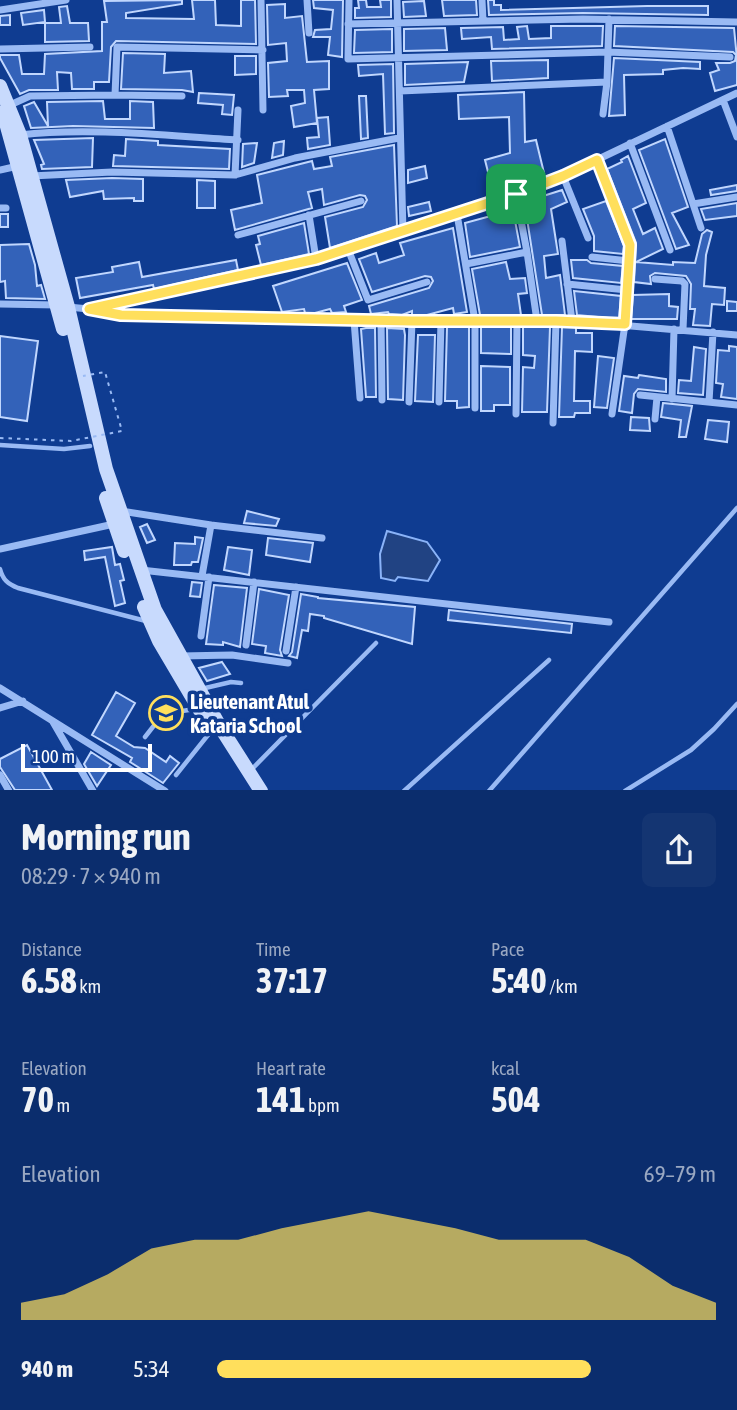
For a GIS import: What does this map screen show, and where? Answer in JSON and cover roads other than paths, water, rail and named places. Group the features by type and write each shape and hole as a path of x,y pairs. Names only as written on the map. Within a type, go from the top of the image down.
{"main road":[{"path":"0,86 19,166 83,376 117,518 141,570 155,610 261,790"},
{"path":"5,106 20,135 32,176 90,446 117,518 150,622 249,790"}],"street":[{"path":"0,10 66,0"},
{"path":"261,0 263,110"},
{"path":"307,0 309,33"},
{"path":"349,0 348,59 608,52 730,57"},
{"path":"397,0 403,232"},
{"path":"482,0 483,21"},
{"path":"348,24 609,19 736,22"},
{"path":"603,114 609,19"},
{"path":"0,49 90,47"},
{"path":"115,95 117,47 263,50"},
{"path":"400,91 607,82"},
{"path":"89,309 316,259 457,214 563,176 737,93"},
{"path":"5,106 30,96 182,96"},
{"path":"723,100 737,137"},
{"path":"235,175 238,110"},
{"path":"667,127 701,228"},
{"path":"20,135 58,133 238,140"},
{"path":"32,176 112,172 235,175 295,158 399,138"},
{"path":"630,143 670,250"},
{"path":"597,160 628,239 625,324 612,414"},
{"path":"0,170 19,166"},
{"path":"563,176 588,238"},
{"path":"516,194 537,321"},
{"path":"693,204 737,197"},
{"path":"238,235 361,201"},
{"path":"457,214 475,321 475,408"},
{"path":"309,215 316,259"},
{"path":"562,241 572,321"},
{"path":"348,249 368,300 427,282"},
{"path":"466,264 527,252"},
{"path":"592,257 629,261"},
{"path":"655,279 682,281 685,284 672,399"},
{"path":"567,284 627,290"},
{"path":"0,304 62,306 121,315 412,321 572,321 737,335"},
{"path":"381,319 382,400"},
{"path":"354,320 360,398"},
{"path":"439,402 441,320"},
{"path":"409,402 412,321"},
{"path":"516,414 517,321"},
{"path":"553,423 556,321"},
{"path":"709,402 713,332"},
{"path":"640,396 737,405"},
{"path":"654,419 657,397"},
{"path":"0,549 117,518 211,525 322,538"},
{"path":"201,636 211,525"},
{"path":"141,570 609,622"},
{"path":"246,645 254,582"},
{"path":"286,651 296,587"},
{"path":"181,656 213,654 288,663"},
{"path":"0,688 165,790"},
{"path":"0,708 23,701"},
{"path":"51,718 93,790"},
{"path":"0,775 9,790"}],"lane":[{"path":"0,445 64,449 90,446"},
{"path":"489,790 737,508"},
{"path":"0,569 9,584 19,588 150,622"},
{"path":"249,772 376,643"},
{"path":"404,790 549,660"},
{"path":"200,690 231,682 241,683"},
{"path":"625,790 691,750 715,729 737,704"},
{"path":"145,737 163,715 199,708"},
{"path":"176,775 212,730"}],"water":[{"path":"387,531 427,542 440,560 428,581 398,577 395,581 381,578 380,554"}],"place":[{"name":"Lieutenant Atul Kataria School","path":"166,713"}]}
